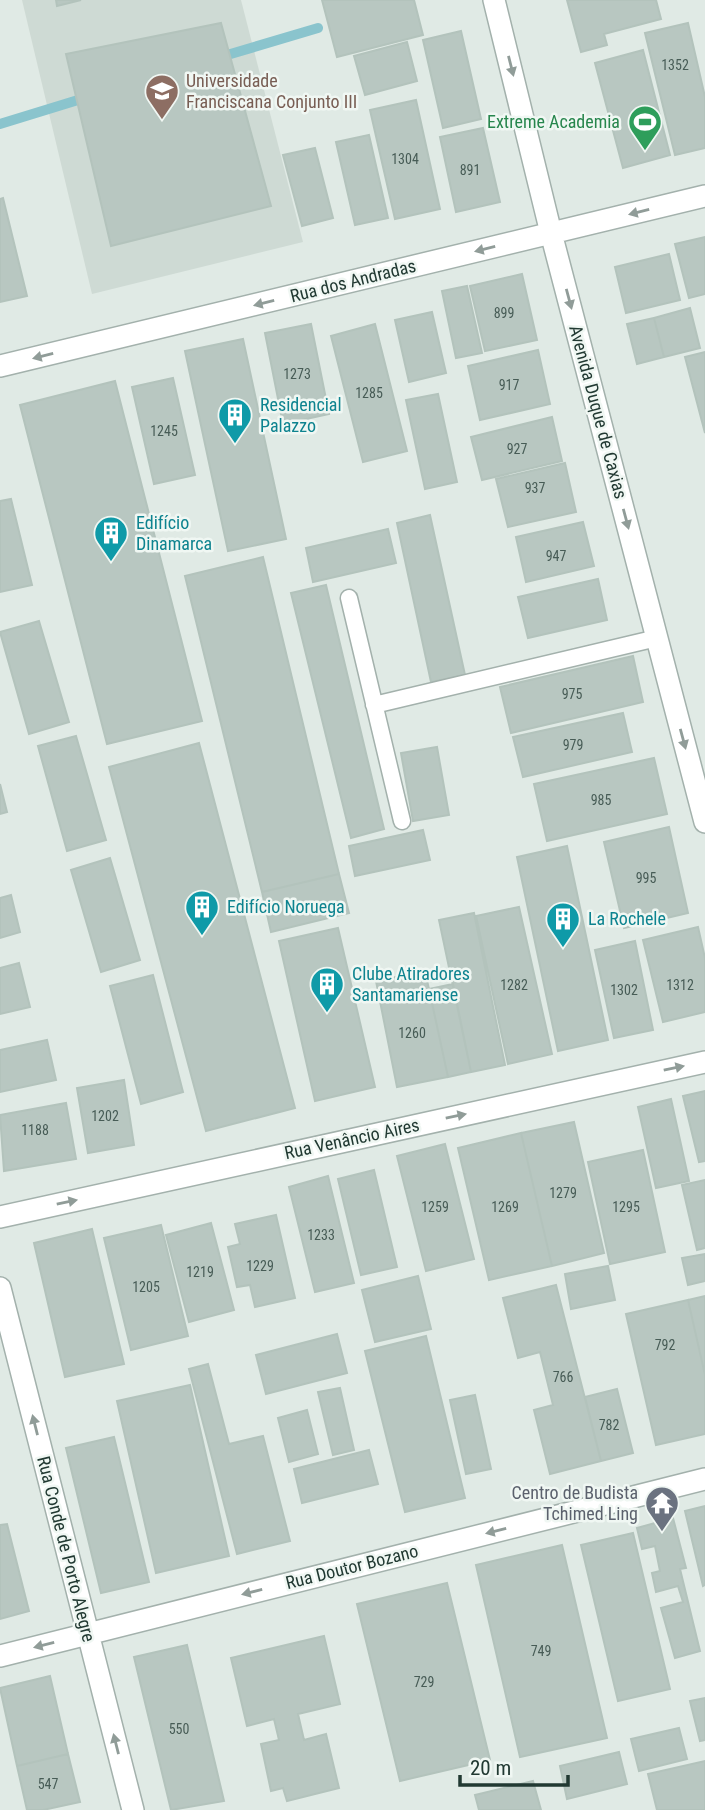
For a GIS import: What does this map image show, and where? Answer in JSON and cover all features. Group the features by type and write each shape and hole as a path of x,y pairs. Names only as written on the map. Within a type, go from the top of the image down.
{"street":[{"name":"Avenida Duque de Caxias","path":"494,0 551,233 705,822"},
{"name":"Rua dos Andradas","path":"0,366 705,196"},
{"name":"Rua Venâncio Aires","path":"0,1217 705,1062"},
{"name":"Rua Conde de Porto Alegre","path":"0,1288 133,1810"},
{"name":"Rua Doutor Bozano","path":"0,1656 705,1479"}],"lane":[{"path":"349,598 402,821"},
{"path":"374,705 657,638"}],"shaded area":[{"name":"Universidade Franciscana Conjunto III","path":"22,0 241,0 303,242 92,294"}],"building":[{"path":"56,0 81,0 57,6"},
{"path":"322,0 414,0 423,35 337,57"},
{"path":"567,0 656,0 661,19 604,34 607,45 581,52"},
{"path":"221,23 271,206 111,246 66,54"},
{"path":"688,23 705,97 705,148 675,155 645,33"},
{"path":"461,31 481,119 443,128 423,40"},
{"path":"407,42 417,81 365,95 354,56"},
{"path":"643,50 670,155 623,168 595,63"},
{"path":"416,100 440,209 395,219 370,110"},
{"path":"483,128 500,202 456,212 440,137"},
{"path":"369,135 388,218 355,225 336,142"},
{"path":"315,148 333,218 302,226 283,155"},
{"path":"3,198 27,296 0,302 0,199"},
{"path":"705,237 705,294 689,298 675,244"},
{"path":"669,254 680,300 626,313 615,267"},
{"path":"522,274 537,340 485,351 470,286"},
{"path":"467,286 482,353 456,358 442,291"},
{"path":"690,308 700,348 664,357 654,318"},
{"path":"432,312 446,373 409,382 395,320"},
{"path":"654,318 664,357 637,364 627,324"},
{"path":"311,324 329,414 283,424 265,333"},
{"path":"375,324 407,451 363,462 331,336"},
{"name":"Residencial Palazzo","path":"243,339 286,539 228,551 185,351"},
{"path":"538,350 550,404 480,420 468,366"},
{"path":"705,352 705,433 685,357"},
{"path":"173,378 195,475 154,484 132,387"},
{"name":"Edifício Dinamarca","path":"115,381 202,721 107,744 20,405"},
{"path":"438,394 457,482 425,489 406,400"},
{"path":"552,417 562,461 482,480 471,437"},
{"path":"565,463 576,512 508,527 496,479"},
{"path":"11,499 32,585 0,592 0,501"},
{"path":"430,515 465,675 431,682 397,523"},
{"path":"583,522 594,566 526,582 516,537"},
{"path":"388,529 396,563 313,582 306,548"},
{"path":"263,557 339,874 262,892 185,576"},
{"path":"598,579 607,620 528,638 518,597"},
{"path":"326,585 384,829 351,838 291,593"},
{"path":"39,621 69,722 29,734 0,632"},
{"path":"633,656 643,702 511,733 500,687"},
{"path":"623,713 632,752 523,777 513,737"},
{"path":"76,736 106,840 67,851 38,746"},
{"name":"Edifício Noruega","path":"199,743 295,1108 206,1131 109,767"},
{"path":"437,747 449,815 413,821 401,753"},
{"path":"654,758 667,814 547,841 534,784"},
{"path":"0,784 7,812 0,814"},
{"path":"669,827 688,913 624,928 604,842"},
{"path":"423,830 430,860 355,876 349,846"},
{"name":"La Rochele","path":"567,846 608,1040 558,1051 517,857"},
{"path":"110,858 140,960 101,972 71,870"},
{"path":"339,874 349,913 271,932 262,892"},
{"path":"11,895 20,932 0,938 0,898"},
{"path":"519,907 552,1054 508,1064 476,916"},
{"path":"474,913 505,1065 471,1072 439,920"},
{"path":"698,927 705,958 705,1012 663,1022 643,940"},
{"name":"Clube Atiradores Santamariense","path":"338,928 375,1087 315,1101 279,941"},
{"path":"635,941 653,1030 614,1038 595,950"},
{"path":"19,963 30,1007 0,1014 0,968"},
{"path":"425,971 448,1077 397,1087 376,981"},
{"path":"153,975 183,1092 141,1104 110,986"},
{"path":"453,984 471,1072 448,1077 429,989"},
{"path":"47,1040 56,1080 0,1092 0,1050"},
{"path":"124,1080 134,1145 88,1153 77,1088"},
{"path":"705,1091 705,1161 699,1162 683,1096"},
{"path":"671,1099 689,1181 656,1188 638,1107"},
{"path":"66,1103 76,1159 4,1171 0,1115"},
{"path":"574,1122 604,1253 552,1266 521,1133"},
{"path":"521,1133 552,1266 489,1280 458,1148"},
{"path":"445,1144 474,1259 426,1271 397,1156"},
{"path":"643,1150 665,1252 610,1264 588,1162"},
{"path":"374,1170 397,1267 361,1275 338,1179"},
{"path":"328,1176 354,1283 315,1292 289,1187"},
{"path":"705,1180 705,1248 697,1250 682,1185"},
{"path":"276,1215 295,1298 255,1307 250,1285 237,1287 228,1247 240,1244 235,1224"},
{"path":"211,1223 234,1310 189,1322 166,1235"},
{"path":"161,1225 188,1336 131,1350 104,1238"},
{"path":"92,1229 124,1364 65,1377 34,1243"},
{"path":"705,1254 705,1281 688,1285 682,1258"},
{"path":"608,1266 615,1300 571,1309 565,1274"},
{"path":"418,1276 431,1329 375,1342 362,1290"},
{"path":"556,1285 601,1461 550,1474 534,1410 553,1405 540,1352 518,1358 503,1298"},
{"path":"705,1296 705,1375 688,1300"},
{"path":"688,1300 705,1375 705,1434 656,1445 626,1314"},
{"path":"337,1334 347,1373 266,1394 256,1355"},
{"path":"426,1336 465,1498 405,1512 365,1351"},
{"path":"208,1364 229,1444 263,1436 290,1541 237,1554 189,1369"},
{"path":"190,1385 229,1556 156,1573 117,1401"},
{"path":"340,1388 354,1450 333,1455 318,1392"},
{"path":"617,1389 633,1453 601,1461 585,1397"},
{"path":"475,1395 491,1469 466,1474 450,1400"},
{"path":"307,1410 318,1454 289,1462 278,1418"},
{"path":"114,1437 149,1582 101,1593 66,1448"},
{"path":"369,1450 378,1484 302,1503 294,1469"},
{"path":"705,1506 705,1585 703,1586 685,1511"},
{"path":"673,1518 686,1568 680,1569 700,1651 675,1658 661,1608 683,1602 678,1586 656,1592 652,1573 660,1571 655,1546 642,1549 637,1528"},
{"path":"7,1524 29,1611 0,1619 0,1525"},
{"path":"633,1533 670,1689 618,1701 581,1545"},
{"path":"562,1545 607,1738 520,1757 476,1565"},
{"path":"447,1583 490,1760 400,1781 357,1604"},
{"path":"324,1636 340,1704 298,1714 304,1740 326,1734 339,1788 287,1801 283,1788 271,1791 261,1744 279,1740 274,1719 247,1726 231,1658"},
{"path":"187,1645 224,1801 171,1810 134,1657"},
{"path":"50,1676 68,1754 17,1766 0,1688"},
{"path":"705,1698 705,1740 700,1741 690,1701"},
{"path":"679,1728 687,1759 639,1771 631,1739"},
{"path":"619,1752 627,1784 567,1799 560,1766"},
{"path":"68,1754 80,1802 43,1810 27,1810 17,1766"},
{"path":"705,1761 705,1810 657,1810 648,1774"},
{"path":"533,1781 541,1810 479,1810 475,1795"}],"waterway":[{"path":"217,58 318,28"},
{"path":"0,124 91,96"}],"place":[{"name":"Universidade Franciscana Conjunto III","path":"162,121"},
{"name":"Extreme Academia","path":"645,152"},
{"name":"Residencial Palazzo","path":"235,445"},
{"name":"Edifício Dinamarca","path":"111,563"},
{"name":"Edifício Noruega","path":"202,937"},
{"name":"La Rochele","path":"563,949"},
{"name":"Clube Atiradores Santamariense","path":"327,1014"},
{"name":"Centro de Budista Tchimed Ling","path":"662,1533"}]}
